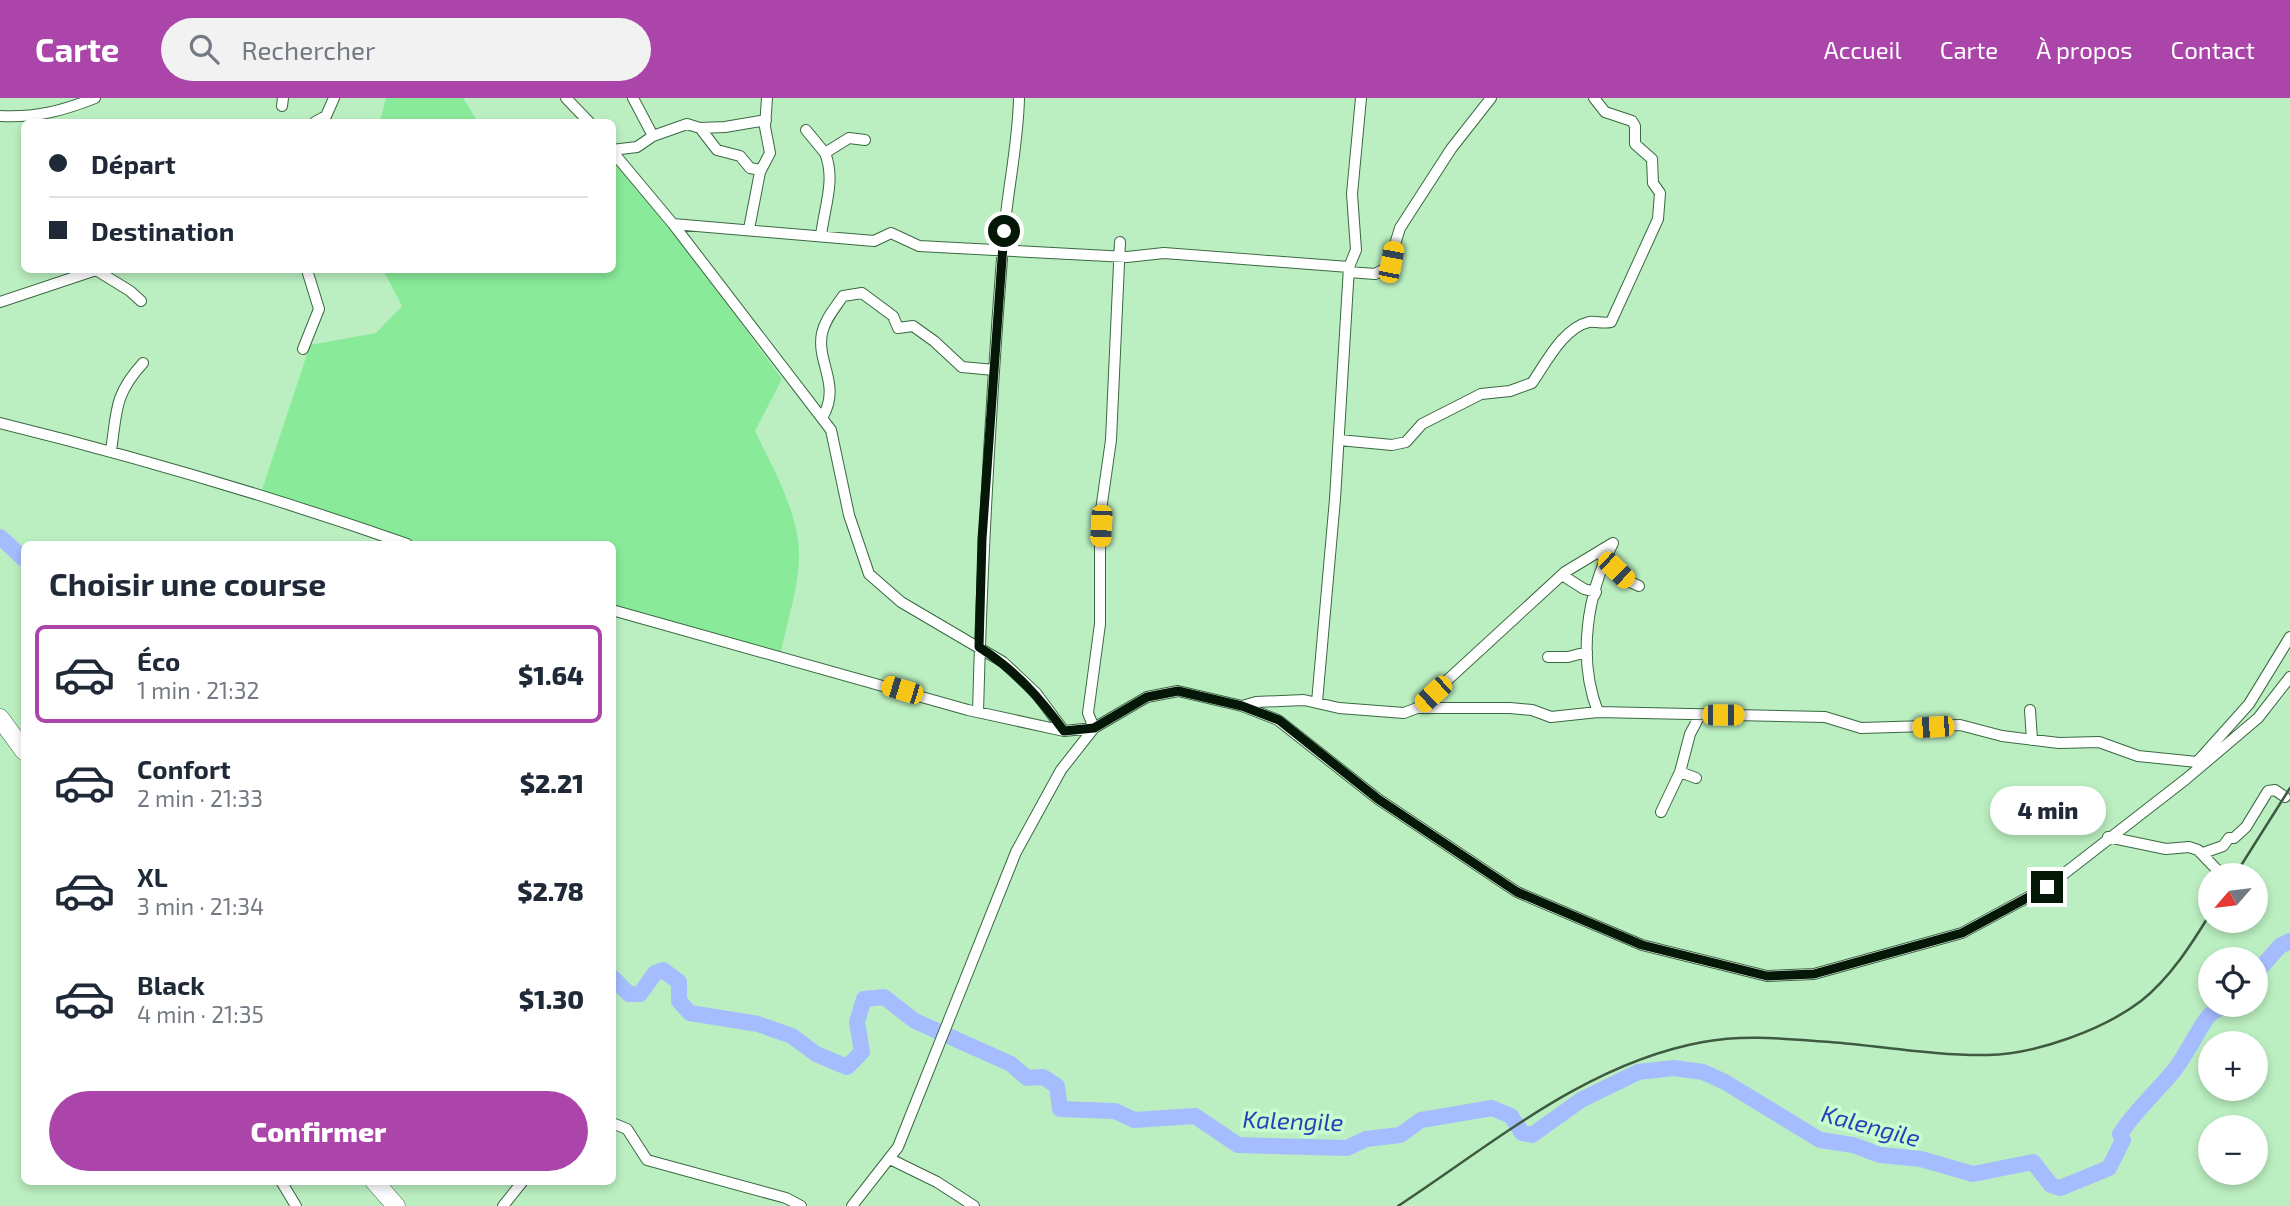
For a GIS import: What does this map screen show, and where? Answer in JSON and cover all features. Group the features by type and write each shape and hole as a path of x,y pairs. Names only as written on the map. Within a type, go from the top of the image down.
{"highway":[{"path":"0,719 21,747"},
{"path":"378,1185 396,1206"}],"street":[{"path":"0,116 26,117 60,112 95,98"},
{"path":"566,98 586,119"},
{"path":"633,98 653,136"},
{"path":"749,229 761,170 770,153 766,120 767,98"},
{"path":"978,712 982,539 1002,251 1019,98"},
{"path":"1317,702 1339,440 1349,270 1356,250 1352,194 1361,98"},
{"path":"673,224 874,241 891,233 919,246 1119,257 1164,253 1374,274 1388,267 1400,228 1451,149 1491,98"},
{"path":"1339,440 1392,445 1406,442 1422,424 1471,399 1532,383 1547,357 1577,328 1590,322 1611,322 1658,219 1660,192 1653,183 1652,159 1635,144 1632,121 1605,112 1594,98"},
{"path":"320,119 326,116 331,99"},
{"path":"616,150 637,147 653,136 687,124 700,128 726,127 766,120"},
{"path":"700,128 717,150 740,156 750,168 761,170"},
{"path":"806,130 825,153 830,190 821,236"},
{"path":"825,153 849,138 865,140"},
{"path":"616,156 673,224 831,430 849,515 869,574 901,602 1003,662 1036,693 1064,731"},
{"path":"1094,728 1088,713 1100,624 1100,517 1111,440 1120,242"},
{"path":"0,302 87,273"},
{"path":"101,273 141,301"},
{"path":"303,349 319,309 308,273"},
{"path":"822,418 830,386 828,370 821,357 822,334 826,319 843,296 862,293 893,316 898,328 913,326 962,367 994,370"},
{"path":"111,450 124,383 143,363"},
{"path":"0,423 111,450 275,498 398,541"},
{"path":"1418,708 1562,575 1613,543 1605,559 1591,606 1585,644 1588,688 1598,712"},
{"path":"1595,552 1628,581 1639,586"},
{"path":"1562,575 1584,589 1596,592 1591,606"},
{"path":"616,611 978,712 1064,731 1094,728"},
{"path":"2186,779 2197,762 2249,704 2290,637"},
{"path":"1548,657 1568,657 1587,652"},
{"path":"852,1206 898,1147 1016,852 1061,770 1094,728 1147,697 1178,691 1242,706 1279,720 1378,799 1517,892 1642,945 1767,976 1814,974 1962,933 2047,887 2186,779 2258,718 2290,677"},
{"path":"1242,706 1281,699 1317,702 1339,708 1404,713 1418,708 1521,709 1551,717 1598,712 1825,717 1861,728 1960,725 2002,736 2032,740 2099,742 2138,756 2197,762"},
{"path":"2030,710 2032,740"},
{"path":"1661,812 1680,772 1690,734 1700,715"},
{"path":"1680,772 1696,778"},
{"path":"2203,853 2222,846 2246,827 2268,791 2275,790 2285,797"},
{"path":"2108,837 2166,849 2189,847 2203,853 2212,863"},
{"path":"616,1125 627,1129 647,1160 786,1198 802,1206"},
{"path":"890,1159 937,1182 974,1206"},
{"path":"283,1185 296,1206"},
{"path":"511,1203 521,1185"}],"green space":[{"path":"386,98 463,98 476,119 381,119"},
{"path":"616,164 700,267 782,379 755,431 786,498 798,540 797,582 781,652 616,606 616,541 411,541 262,490 310,345 376,333 402,306 385,273 616,273"}],"waterway":[{"name":"Kalengile","path":"0,537 21,556"},
{"name":"Kalengile","path":"2268,960 2280,946 2290,941"},
{"name":"Kalengile","path":"616,981 629,994 640,994 655,973 663,970 679,982 679,1001 690,1013 758,1024 792,1036 816,1054 847,1067 862,1052 857,1022 864,999 884,997 915,1021 1011,1064 1027,1078 1043,1077 1057,1086 1060,1109 1115,1111 1134,1120 1195,1116 1238,1145 1347,1148 1366,1139 1400,1135 1421,1120 1492,1108 1511,1116 1522,1133 1532,1135 1581,1100 1638,1072 1674,1068 1703,1072 1725,1082 1820,1140 1853,1145 1880,1155 1921,1159 1973,1174 2033,1162 2051,1185 2060,1188 2109,1168 2123,1140 2120,1134 2177,1066 2208,1017"}],"railway":[{"path":"2243,863 2290,788"},
{"path":"1398,1206 1543,1108 1620,1068 1661,1052 1703,1042 1750,1038 1830,1042 1949,1054 1988,1055 2027,1050 2089,1031 2141,1001 2161,982 2198,932"}],"route":[{"path":"1004,231 982,539 979,647 1003,662 1036,693 1064,731 1094,728 1147,697 1178,691 1242,706 1279,720 1378,799 1482,872 1517,892 1642,945 1767,976 1814,974 1962,933 2047,887"}]}
